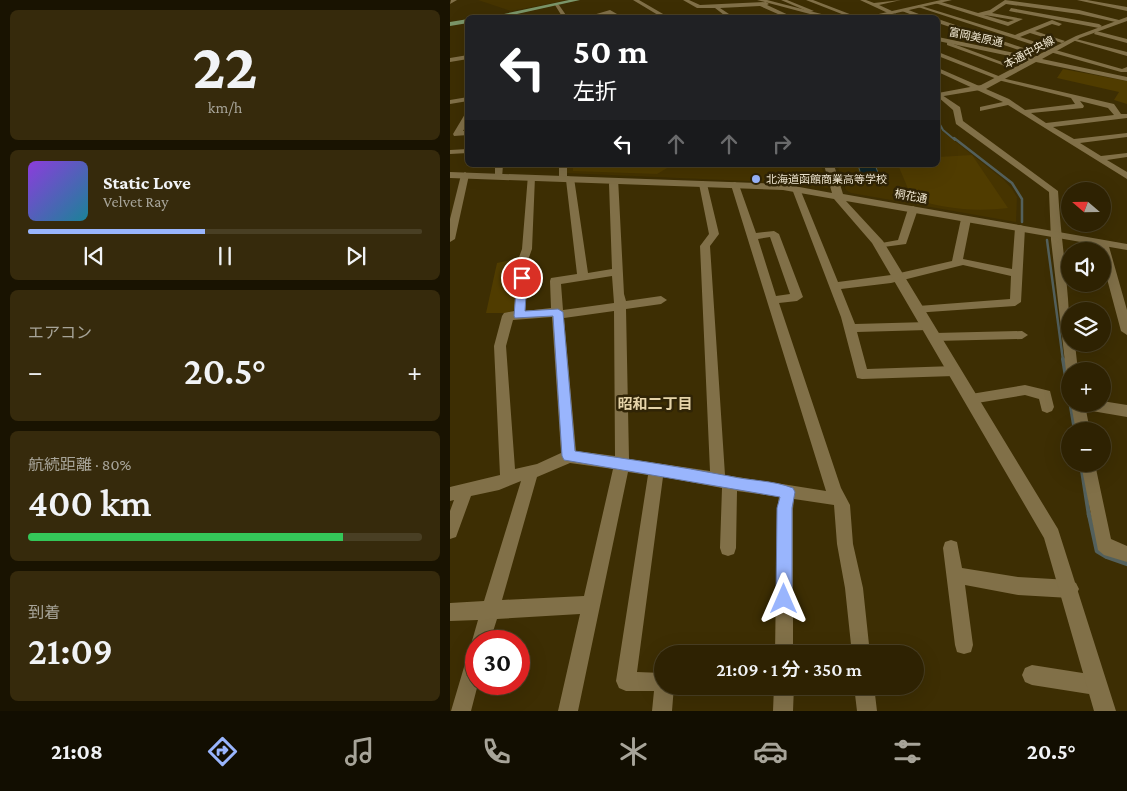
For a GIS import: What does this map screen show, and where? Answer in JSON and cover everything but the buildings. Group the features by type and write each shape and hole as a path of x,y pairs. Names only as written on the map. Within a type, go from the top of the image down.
{"main road":[{"path":"503,15 576,0"},
{"path":"514,15 586,0"},
{"path":"450,25 465,22"}],"street":[{"path":"450,2 455,0"},
{"path":"635,0 662,15"},
{"path":"685,0 699,7"},
{"path":"731,0 748,6"},
{"path":"783,0 811,11"},
{"path":"808,0 850,15"},
{"path":"862,0 895,14 904,10 948,0 974,6"},
{"path":"874,5 899,0"},
{"path":"916,0 936,3 1008,24 1020,19 985,11"},
{"path":"1078,0 1127,8"},
{"path":"822,5 832,2"},
{"path":"995,9 1005,2 1049,7 1123,20"},
{"path":"688,9 748,6 763,3 820,15"},
{"path":"763,3 787,15 800,12"},
{"path":"1017,12 1026,4"},
{"path":"557,6 564,15"},
{"path":"920,6 1085,60 1123,71 1127,69"},
{"path":"717,7 728,15"},
{"path":"1040,16 1049,7"},
{"path":"978,15 995,9 1099,26"},
{"path":"904,10 918,15"},
{"path":"1064,20 1072,11"},
{"path":"597,15 610,12 616,15"},
{"name":"本通中央線","path":"940,96 977,88 1018,69 1035,57 1073,37 1123,20"},
{"path":"940,22 981,35 1035,57"},
{"path":"1015,37 1052,22 1085,31"},
{"path":"1110,25 1127,29"},
{"path":"1041,26 1048,29"},
{"path":"940,29 1010,53"},
{"path":"1029,31 1062,41"},
{"path":"1064,33 1127,54"},
{"path":"1096,33 1122,39"},
{"path":"953,44 981,35"},
{"name":"富岡美原通","path":"940,40 953,44 1035,57 1127,79"},
{"path":"953,44 1018,69"},
{"path":"940,55 999,78 1111,106 1123,116"},
{"path":"450,60 465,58"},
{"path":"1076,66 1085,60"},
{"path":"940,71 1009,103 1127,176"},
{"path":"1008,74 1112,99"},
{"path":"940,97 957,109 959,122 1053,191 1055,235 1071,362"},
{"path":"1024,112 1080,106 1074,97"},
{"path":"450,102 465,100"},
{"path":"983,109 1009,103"},
{"path":"1046,126 1123,116"},
{"path":"465,121 457,134 465,133"},
{"path":"1072,142 1127,135"},
{"path":"450,152 465,150"},
{"path":"1099,159 1127,155"},
{"path":"563,167 583,276"},
{"path":"830,167 843,207 880,246 1052,535 1106,711"},
{"name":"桐花通","path":"450,175 466,175 499,170 531,177 796,189 1097,242"},
{"path":"450,239 466,175"},
{"path":"519,316 523,260 527,249 531,177"},
{"path":"568,711 622,464 620,306 616,272 613,184 615,180"},
{"path":"703,184 714,234 705,246 728,548"},
{"path":"736,185 834,491 842,505 845,544 854,588 860,645"},
{"path":"796,189 850,328 862,374 954,371"},
{"path":"880,246 902,242 913,209"},
{"path":"958,263 957,257 966,218"},
{"path":"918,310 1015,302 1020,228"},
{"path":"752,237 774,234 796,297 772,300"},
{"name":"桐花通","path":"1111,244 1127,247"},
{"path":"835,286 898,277 964,262 1016,273"},
{"path":"569,456 555,281 616,272"},
{"path":"1111,272 1127,331"},
{"path":"508,478 500,346 508,316 558,314 661,300"},
{"path":"850,328 1022,335"},
{"path":"971,399 1025,390 1045,395 1047,407"},
{"path":"1111,408 1127,411"},
{"path":"450,531 458,492 531,472 569,456 824,498 838,498"},
{"path":"654,682 626,681 656,470"},
{"path":"484,630 531,472"},
{"path":"1090,472 1104,544 1127,554"},
{"path":"784,645 785,508 788,492"},
{"path":"951,548 964,644"},
{"path":"955,577 965,576 1018,586 1070,589"},
{"path":"450,612 590,604"},
{"path":"1032,675 1089,684"},
{"path":"461,711 465,695"},
{"path":"662,711 663,695"},
{"path":"783,711 784,695"},
{"path":"865,695 867,711"}],"shaded area":[{"path":"478,0 567,0 511,11"},
{"path":"1063,69 1127,81 1127,104 1114,100 1119,92 1057,78"},
{"path":"940,128 1004,180 1012,189 1017,197 1016,222 851,193 846,190 838,167 940,167"},
{"path":"972,155 1008,208 959,209 935,205 912,198 899,167 940,167 940,157"},
{"name":"北海道函館商業高等学校","path":"566,167 822,167 828,188 770,182 566,173"},
{"path":"573,167 669,167 657,174 573,171"},
{"path":"520,258 514,310 510,313 486,313 497,263"}],"water":[{"path":"859,167 876,167 881,180 863,181"}],"waterway":[{"path":"940,125 943,130 955,140"},
{"path":"954,138 1012,183 1022,199 1022,222"},
{"path":"1047,240 1063,360"},
{"path":"1063,359 1074,422"},
{"path":"1082,472 1089,516"},
{"path":"1089,514 1097,551 1107,557 1127,564"}],"place":[{"name":"北海道函館商業高等学校","path":"756,179"}],"district":[{"name":"昭和二丁目","path":"655,404"}],"route":[{"path":"522,278 519,316 558,312 569,456 707,477 730,483 788,492 785,508 784,599"}]}
